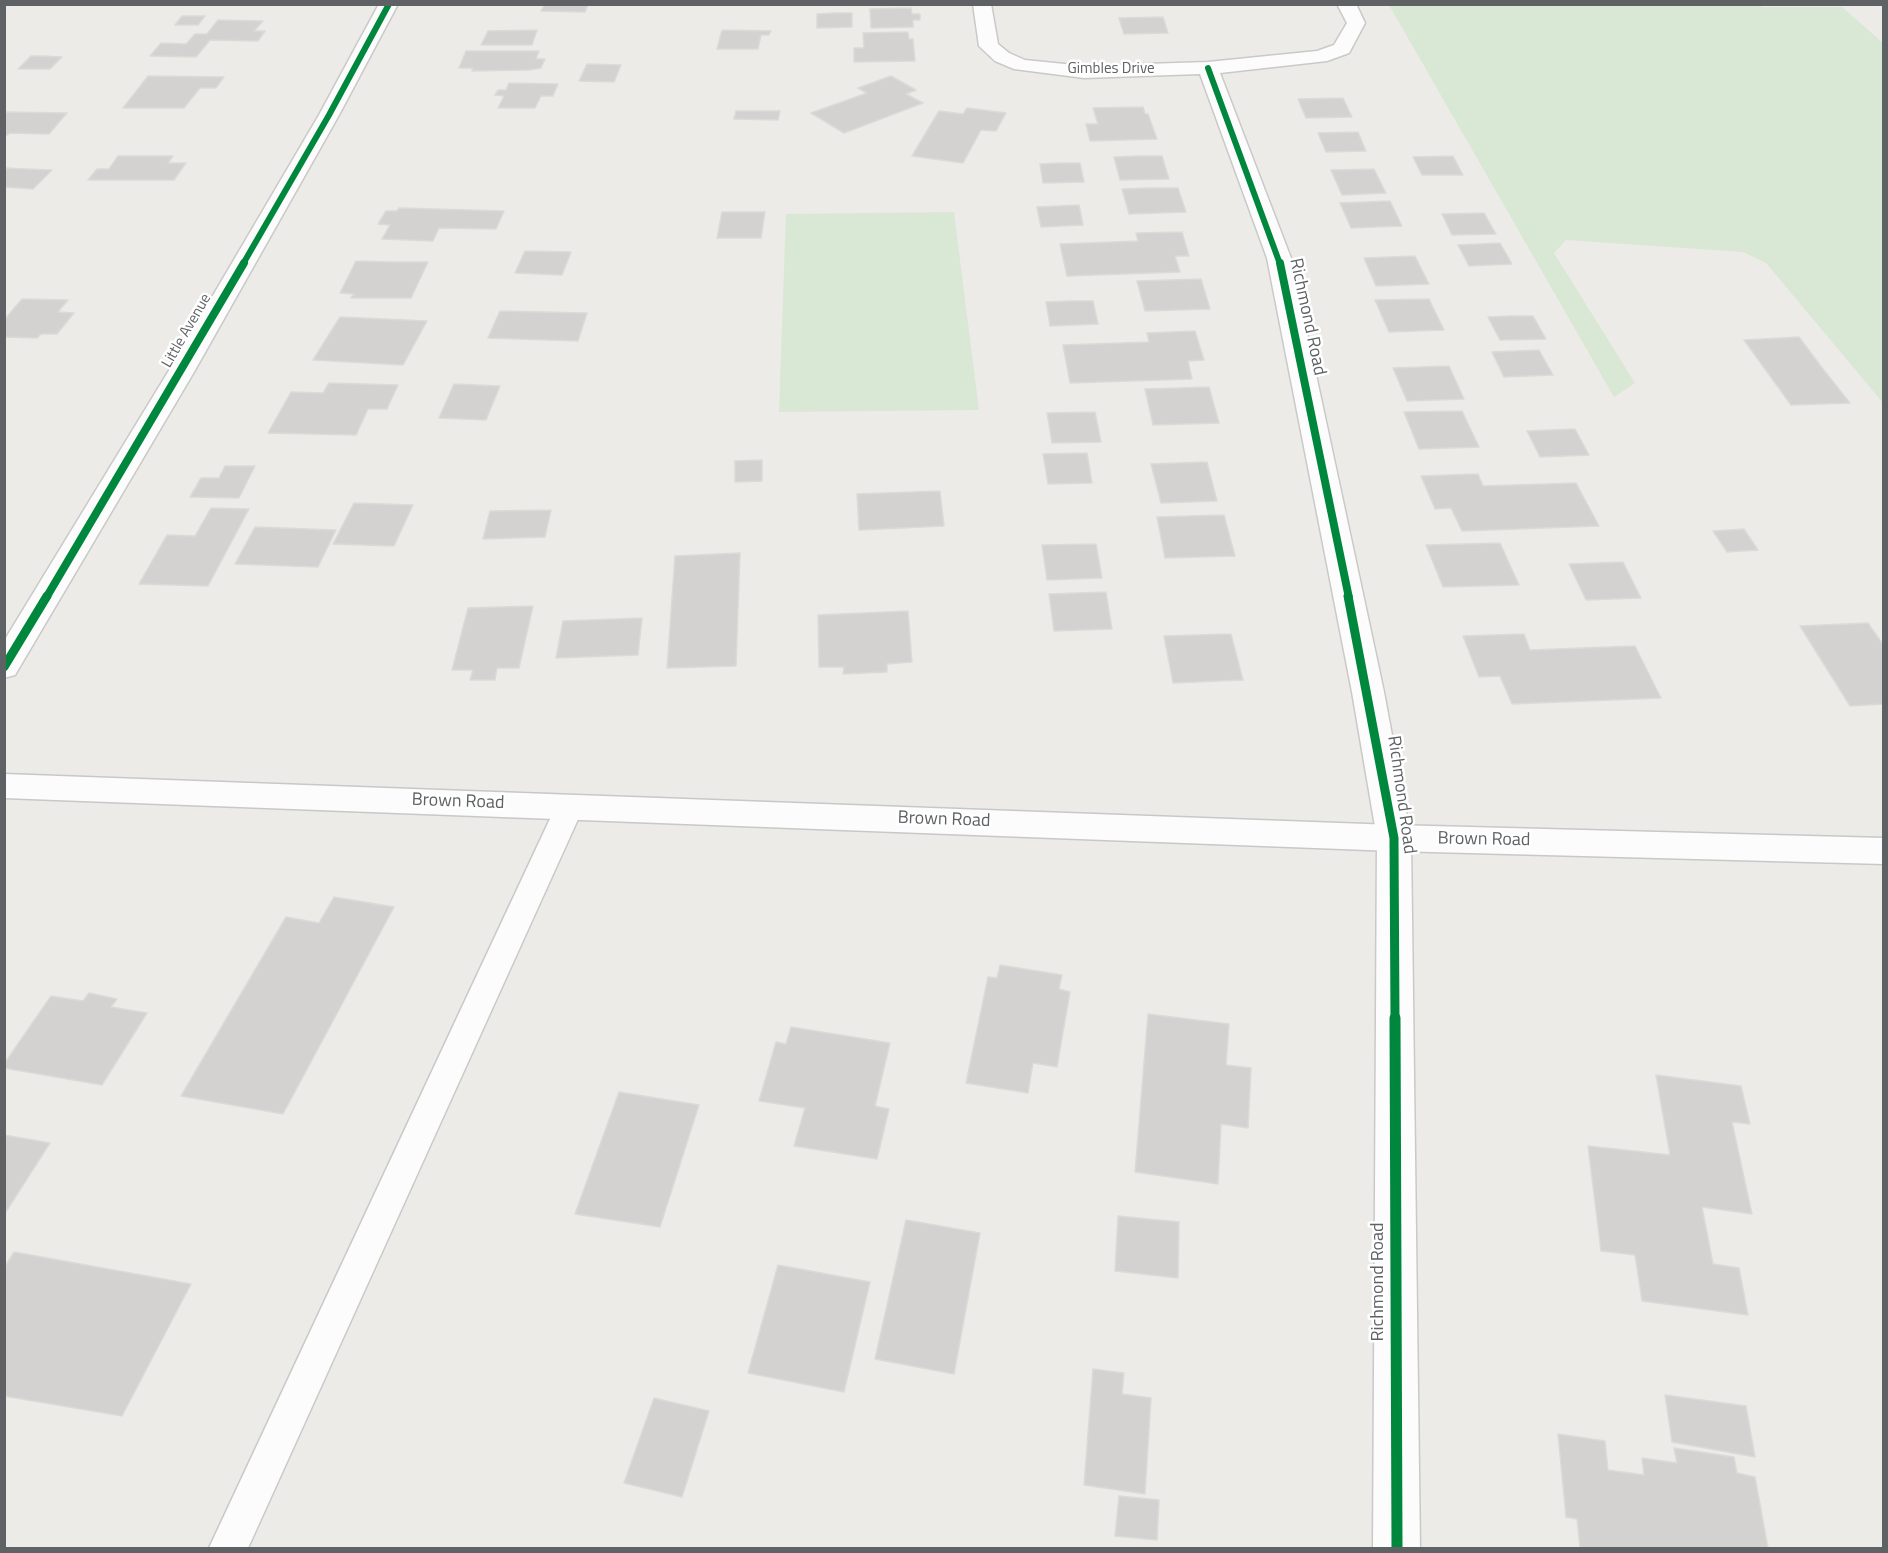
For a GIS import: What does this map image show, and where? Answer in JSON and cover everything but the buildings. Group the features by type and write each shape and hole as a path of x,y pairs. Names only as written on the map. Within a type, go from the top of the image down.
{"street":[{"name":"Little Avenue","path":"4,667 193,352 329,115 388,4"},
{"name":"Gimbles Drive","path":"982,4 989,46 1002,57 1021,65 1084,72 1208,68 1320,57 1342,48 1356,23 1346,4"},
{"name":"Richmond Road","path":"1208,68 1279,258 1368,692 1394,838 1397,1548"},
{"name":"Brown Road","path":"4,786 1394,838 1884,851"}],"lane":[{"path":"228,1548 570,806"}],"green space":[{"path":"1759,4 1762,7 1842,7 1883,43 1883,403 1766,263 1743,252 1566,240 1554,253 1635,383 1614,397 1389,5"},
{"path":"954,212 979,410 779,412 786,214"}],"cycle path":[{"path":"4,667 181,372 329,115 389,4"},
{"path":"1208,68 1279,258 1368,692 1394,838 1397,1548"}]}
